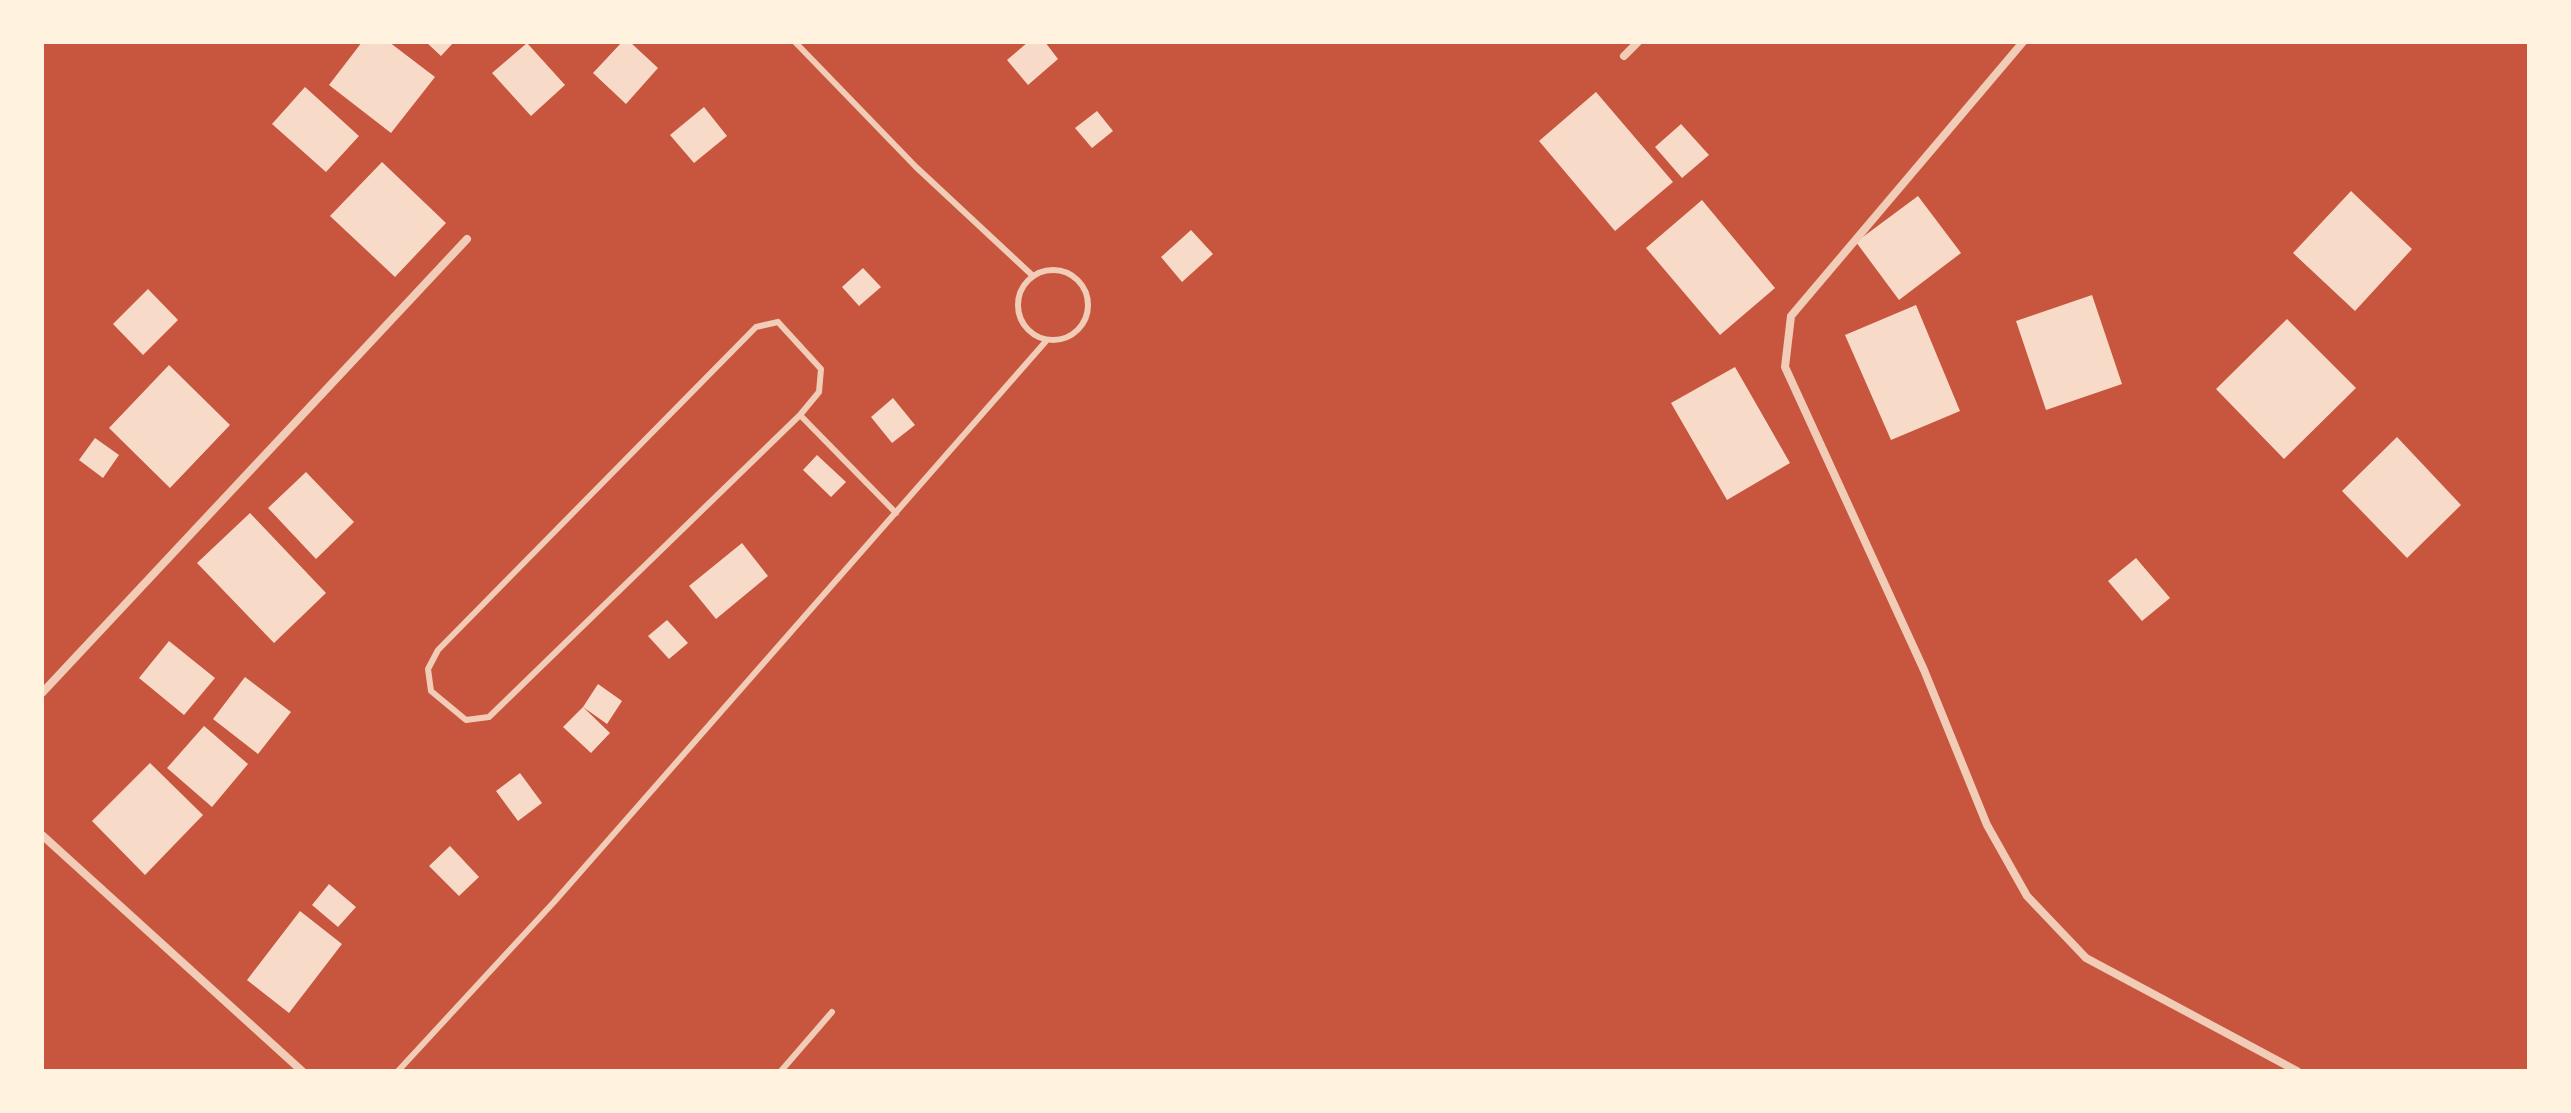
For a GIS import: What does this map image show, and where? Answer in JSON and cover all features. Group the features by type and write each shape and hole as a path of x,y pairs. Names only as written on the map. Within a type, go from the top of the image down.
{"street":[{"path":"1624,56 1638,42"},
{"path":"2023,42 1791,316 1785,367 1924,670 1987,825 2027,896 2086,958 2297,1071"},
{"path":"42,693 467,239"},
{"path":"42,835 302,1071"}],"lane":[{"path":"795,42 916,167 1033,276"},
{"path":"1049,270 1061,271 1073,276 1087,297 1085,319 1078,330 1068,337 1047,340 1036,337 1020,319 1019,295 1033,276 1049,270"},
{"path":"778,322 821,369 819,392 800,415 489,717 466,720 431,691 428,669 438,650 756,327 778,322"},
{"path":"398,1071 554,902 1047,340"},
{"path":"800,415 896,513"},
{"path":"781,1071 832,1012"}],"building":[{"path":"362,42 389,42 435,77 391,133 329,85"},
{"path":"426,42 454,42 441,56"},
{"path":"622,42 630,42 658,68 626,104 593,73"},
{"path":"1028,42 1045,42 1058,59 1028,85 1007,60"},
{"path":"527,43 565,85 531,116 492,73"},
{"path":"305,87 359,136 326,172 272,124"},
{"path":"1596,92 1673,182 1615,231 1539,141"},
{"path":"704,107 727,136 694,163 670,135"},
{"path":"1097,111 1113,131 1092,148 1075,128"},
{"path":"1681,124 1709,155 1682,178 1655,147"},
{"path":"382,162 446,223 395,277 330,216"},
{"path":"2351,191 2412,249 2355,311 2293,253"},
{"path":"1918,196 1961,253 1899,300 1856,242"},
{"path":"1702,200 1775,288 1720,335 1646,248"},
{"path":"1191,230 1213,254 1182,282 1161,257"},
{"path":"863,268 881,287 859,306 842,287"},
{"path":"148,289 178,320 143,355 113,324"},
{"path":"2092,295 2122,384 2046,410 2016,321"},
{"path":"1916,305 1960,411 1891,440 1845,335"},
{"path":"2287,319 2356,388 2284,459 2216,389"},
{"path":"169,365 230,425 170,488 109,428"},
{"path":"1735,367 1790,463 1727,500 1671,403"},
{"path":"893,398 915,425 892,443 871,417"},
{"path":"2397,437 2461,505 2407,558 2342,491"},
{"path":"95,438 119,455 103,478 79,460"},
{"path":"817,455 846,482 831,497 803,470"},
{"path":"306,472 354,522 316,559 268,508"},
{"path":"250,513 326,593 274,643 197,563"},
{"path":"742,543 768,576 716,619 689,586"},
{"path":"2136,558 2170,598 2142,621 2108,581"},
{"path":"667,620 688,643 669,659 648,636"},
{"path":"169,641 215,678 184,715 139,678"},
{"path":"245,677 291,712 258,754 213,719"},
{"path":"598,684 622,701 607,724 583,707"},
{"path":"583,707 610,733 591,753 563,727"},
{"path":"204,726 248,764 212,807 167,768"},
{"path":"150,763 203,815 145,875 92,821"},
{"path":"520,773 542,803 518,821 496,791"},
{"path":"450,846 479,877 459,896 429,866"},
{"path":"329,884 356,907 338,927 312,905"},
{"path":"300,911 342,944 289,1013 247,980"}]}
